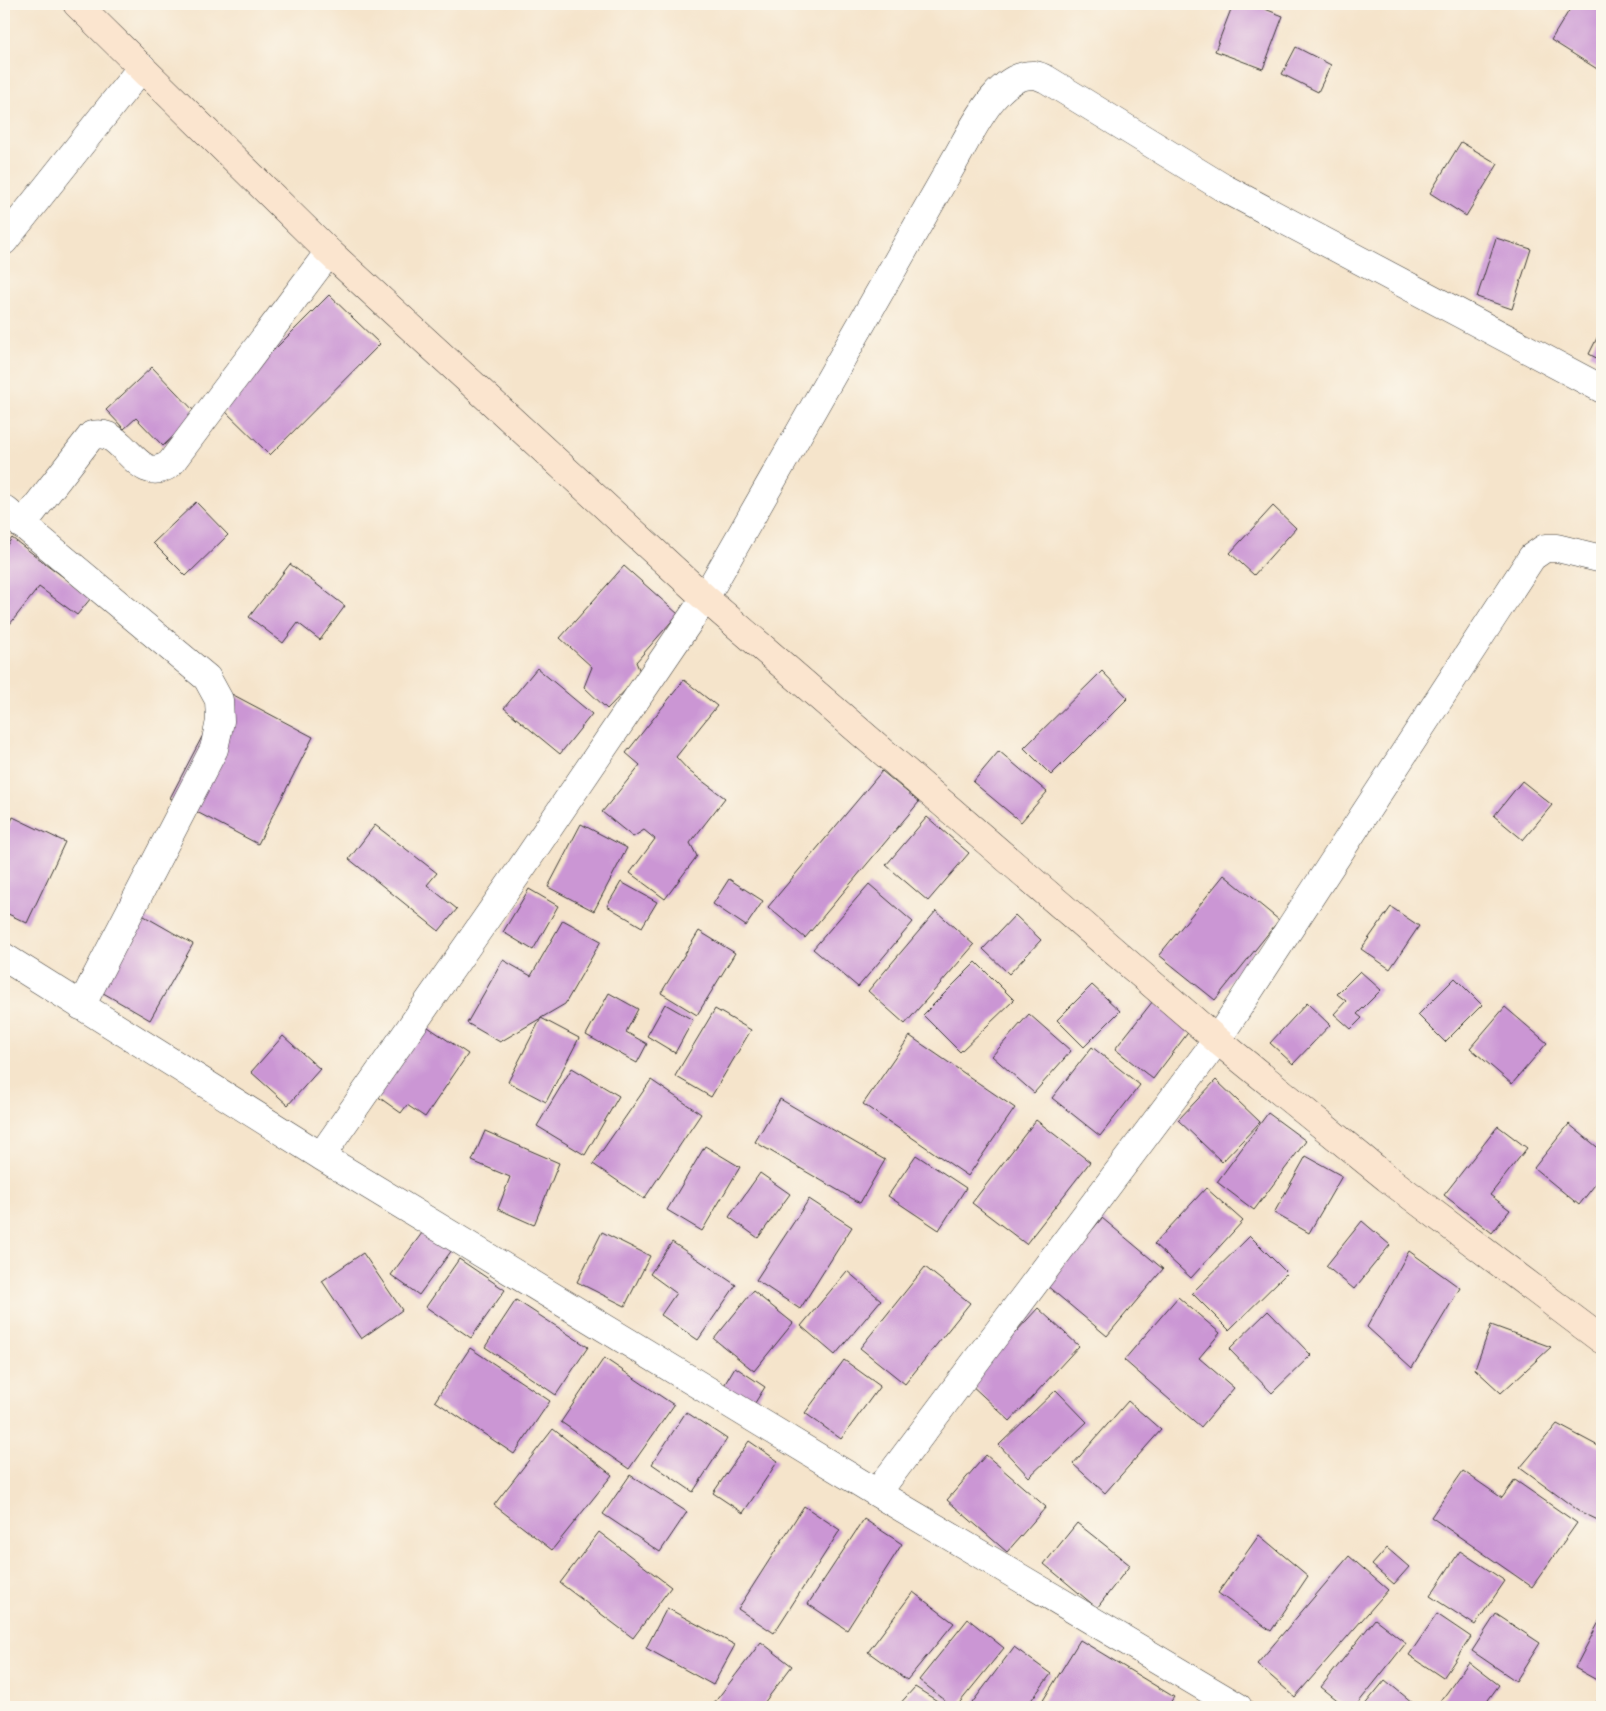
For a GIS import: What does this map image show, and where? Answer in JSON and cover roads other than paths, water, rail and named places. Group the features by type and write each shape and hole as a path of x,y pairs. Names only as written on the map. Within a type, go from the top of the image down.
{"street":[{"path":"77,4 329,252 705,598 1217,1040 1387,1178 1602,1340"},
{"path":"4,241 142,66"},
{"path":"321,1156 518,873 705,598 955,160 992,99 1007,84 1022,77 1035,75 1046,79 1222,187 1602,389"},
{"path":"81,1006 214,749 220,721 219,700 207,678 13,517 92,435 108,436 141,465 149,469 157,470 170,464 329,252"},
{"path":"877,1493 1217,1040 1532,557 1545,548 1557,548 1602,559"},
{"path":"4,957 321,1156 877,1493 1238,1707"}]}
